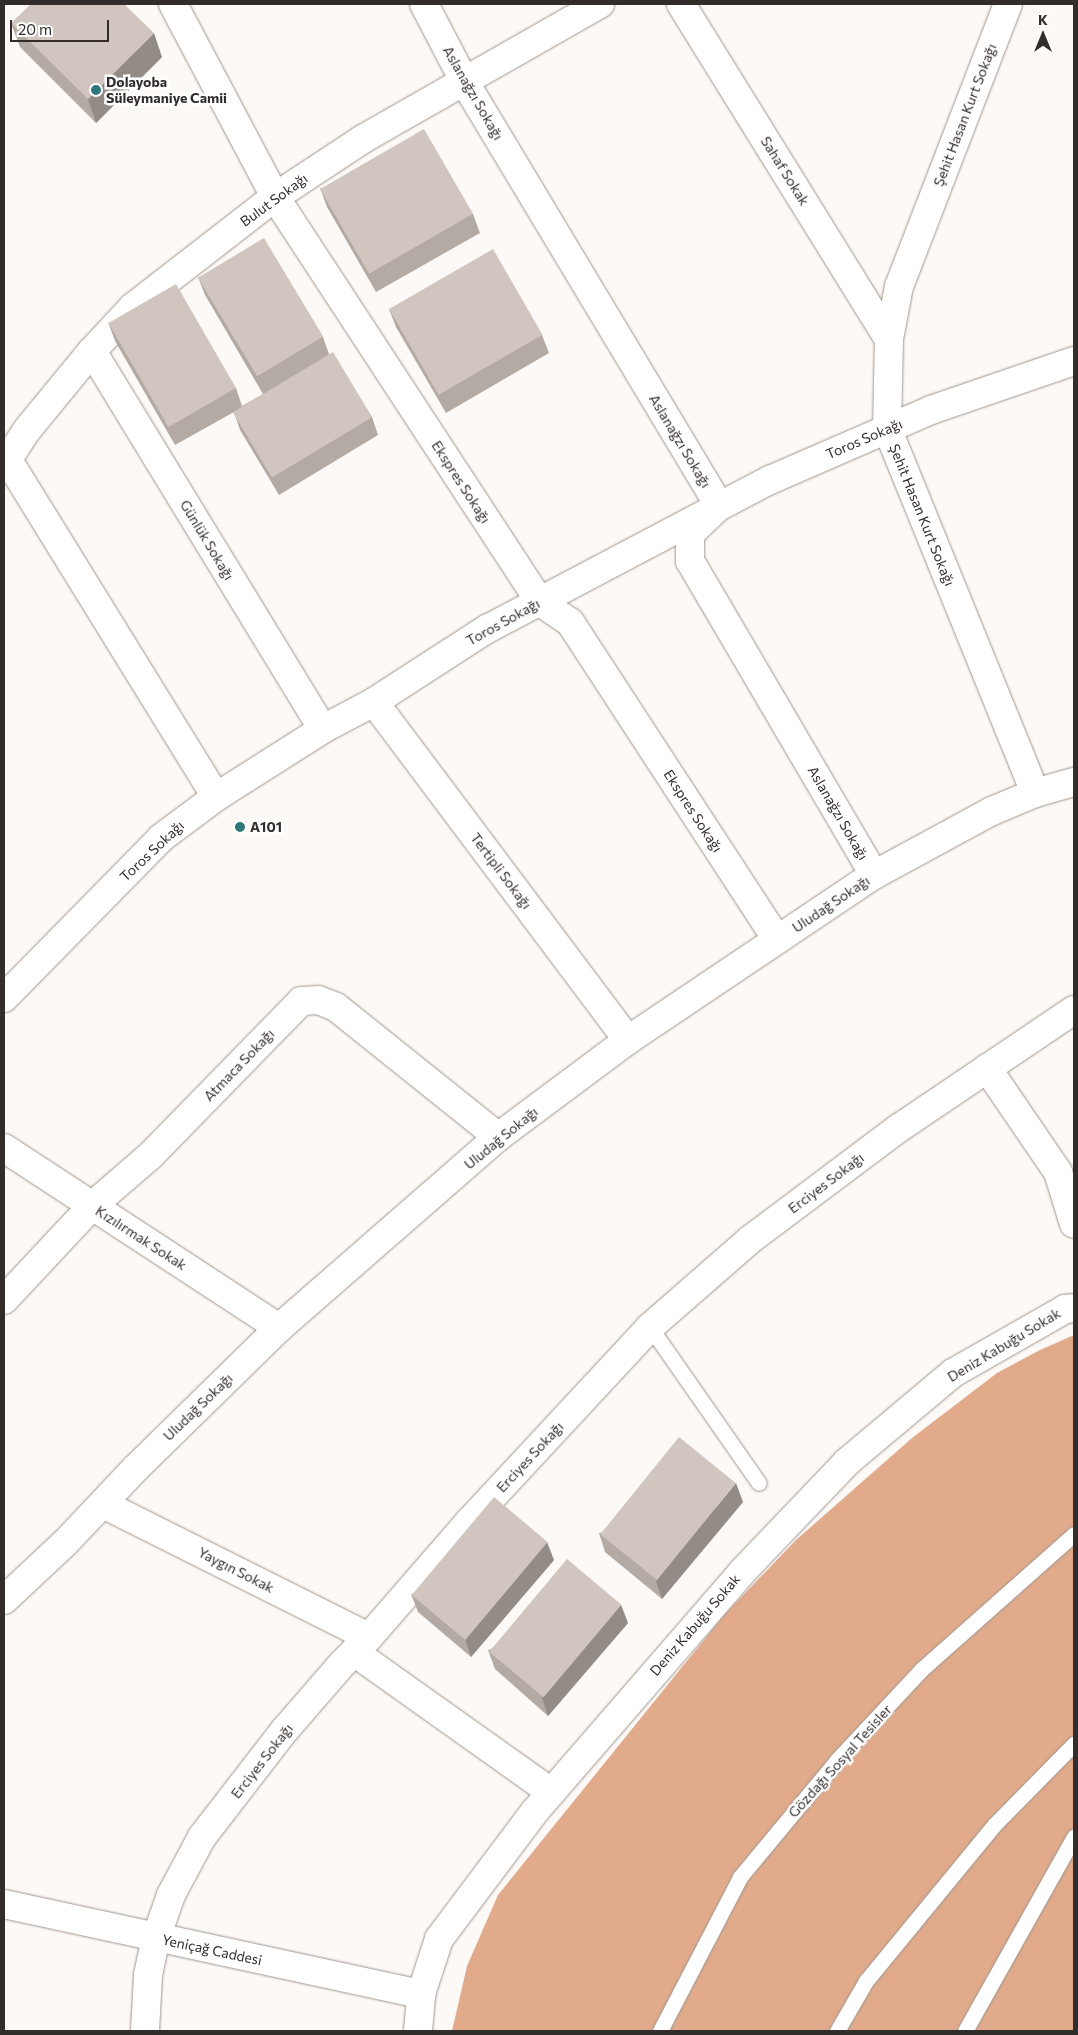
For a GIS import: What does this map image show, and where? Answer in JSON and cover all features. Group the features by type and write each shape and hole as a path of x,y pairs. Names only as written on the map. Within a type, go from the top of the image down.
{"street":[{"name":"Ekspres Sokağı","path":"172,4 275,197 540,602 570,622 777,939"},
{"name":"Aslanağzı Sokağı","path":"424,4 464,81 719,506 690,534 690,561 874,875"},
{"name":"Bulut Sokağı","path":"6,462 27,430 92,351 133,307 275,197 364,139 600,4"},
{"name":"Sahaf Sokak","path":"681,4 889,339"},
{"name":"Şehit Hasan Kurt Sokağı","path":"1008,4 899,286 889,339 886,428 1035,793"},
{"name":"Günlük Sokağı","path":"92,351 323,729"},
{"name":"Toros Sokağı","path":"4,998 161,838 216,797 323,729 374,702 487,629 770,480 886,428 1074,361"},
{"path":"6,462 216,797"},
{"name":"Tertipli Sokağı","path":"374,702 628,1040"},
{"name":"Uludağ Sokağı","path":"4,1600 65,1543 136,1468 279,1328 498,1137 628,1040 874,875 992,812 1035,793 1074,782"},
{"name":"Atmaca Sokağı","path":"4,1300 92,1206 150,1156 301,1001 318,1000 336,1007 498,1137"},
{"name":"Erciyes Sokağı","path":"145,2031 148,1975 156,1938 172,1895 202,1837 284,1731 468,1523 650,1327 751,1239 900,1128 1074,1010"},
{"path":"986,1068 1058,1172 1074,1224"},
{"name":"Kızılırmak Sokak","path":"4,1148 279,1328"},
{"name":"Deniz Kabuğu Sokak","path":"418,2031 421,1994 439,1939 551,1792 736,1579 847,1462 953,1374 1065,1309 1074,1308"},
{"name":"Yaygın Sokak","path":"103,1504 362,1645 551,1792"},
{"name":"Yeniçağ Caddesi","path":"4,1904 421,1994"}],"lane":[{"path":"650,1327 759,1483"},
{"name":"Gözdağı Sosyal Tesisler","path":"660,2031 740,1877 837,1760 922,1669 1074,1534"},
{"path":"837,2031 866,1981 994,1825 1074,1744"},
{"path":"965,2031 1074,1837"}],"shaded area":[{"path":"1074,1335 1074,2031 452,2031 467,1966 498,1895 724,1615 796,1540 912,1438 997,1373 1040,1350"}],"building":[{"name":"Dolayoba Süleymaniye Camii","path":"31,4 124,4 154,33 88,99 11,23"},
{"path":"424,129 473,214 369,274 320,189"},
{"path":"264,238 323,337 257,376 198,278"},
{"path":"493,249 542,335 439,395 389,309"},
{"path":"176,284 236,388 168,427 108,323"},
{"path":"333,352 372,417 272,477 233,412"},
{"path":"679,1437 736,1483 657,1580 600,1534"},
{"path":"494,1497 548,1542 465,1640 412,1595"},
{"path":"567,1559 621,1605 544,1697 489,1652"}],"place":[{"name":"Dolayoba Süleymaniye Camii","path":"96,90"},
{"name":"A101","path":"240,827"}]}
